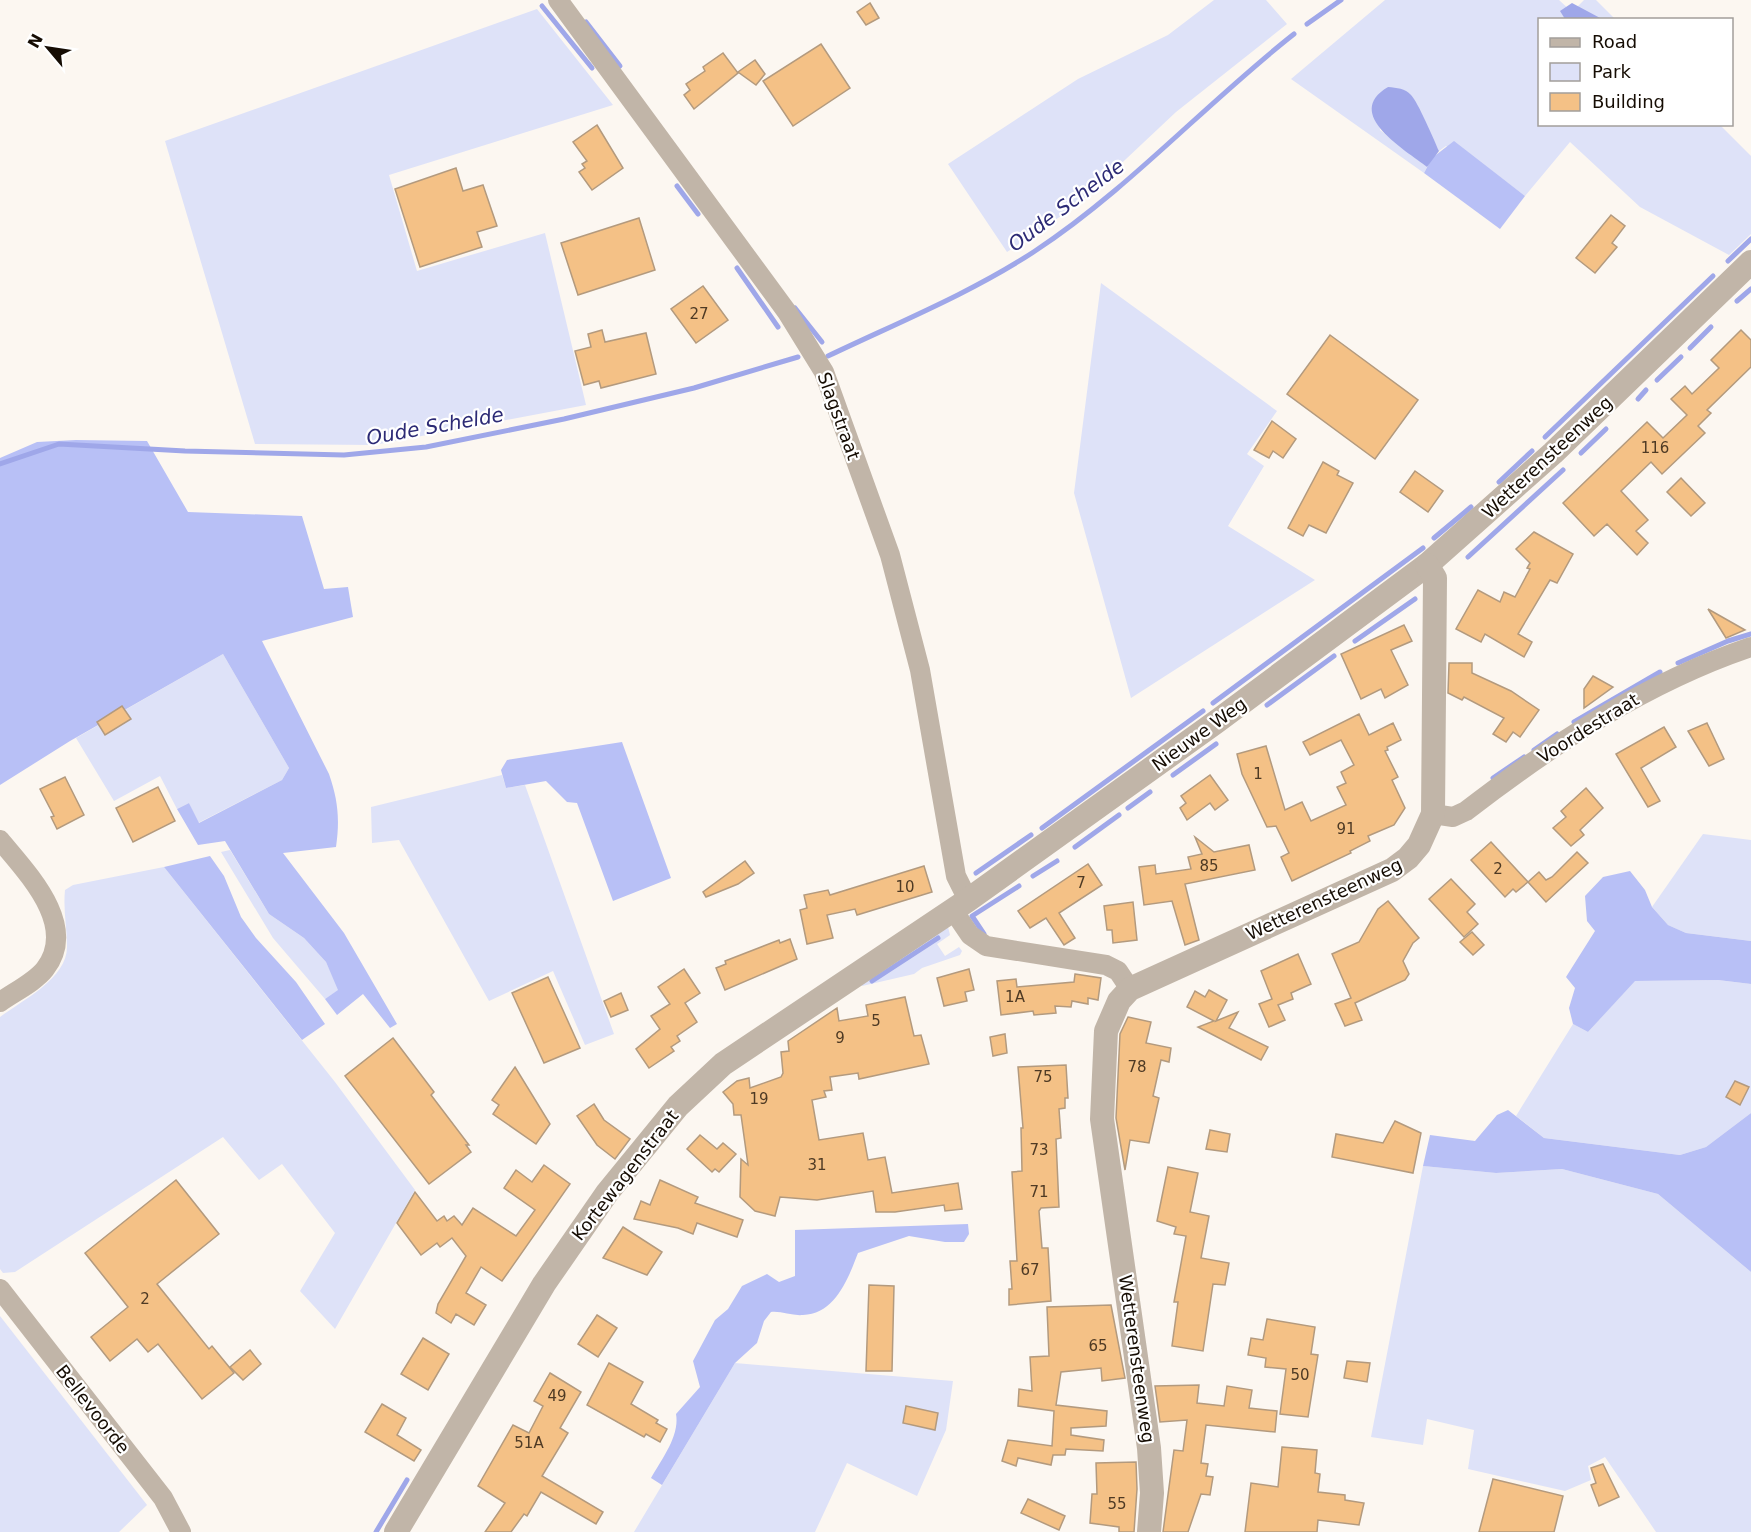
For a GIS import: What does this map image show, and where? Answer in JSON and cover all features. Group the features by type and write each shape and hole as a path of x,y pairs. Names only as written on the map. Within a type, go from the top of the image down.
{"street":[{"name":"Slagstraat","path":"558,0 781,303 809,343 824,372 890,555 920,670 961,905"},
{"name":"Wetterensteenweg","path":"1149,1532 1152,1493 1149,1448 1102,1119 1106,1031 1119,1000 1130,989 1392,870 1408,858 1419,845 1433,814 1435,578 1427,565 1553,453 1751,262"},
{"name":"Nieuwe Weg","path":"961,905 1216,722 1427,565"},
{"name":"Voordestraat","path":"1433,814 1453,817 1466,812 1596,720 1669,678 1751,647"},
{"path":"0,840 39,888 52,914 56,944 44,971 0,1002"},
{"path":"961,905 970,935 986,946 1106,965 1118,971 1130,989"},
{"name":"Kortewagenstraat","path":"396,1532 544,1284 607,1193 671,1113 723,1064 961,905"},
{"name":"Bellevoorde","path":"0,1289 164,1498 181,1532"}],"green space":[{"path":"1214,0 1266,0 1287,24 1176,112 1076,206 1007,252 948,164 1078,79 1168,35"},
{"path":"1385,0 1559,0 1572,12 1584,0 1596,0 1614,18 1538,18 1538,126 1721,126 1751,156 1751,234 1729,255 1640,207 1570,142 1525,196 1481,163 1446,146 1439,151 1421,116 1388,87 1377,97 1380,130 1427,167 1424,173 1291,79"},
{"path":"537,9 613,105 389,175 417,271 545,233 586,405 374,445 255,444 165,141"},
{"path":"1101,283 1277,411 1247,454 1264,466 1228,526 1315,580 1131,698 1074,493"},
{"path":"223,654 289,768 282,780 198,823 189,803 177,809 160,776 114,801 76,738"},
{"path":"502,775 506,788 525,785 614,1034 585,1045 553,971 489,1001 399,840 372,843 371,807"},
{"path":"1703,834 1751,840 1751,941 1686,933 1668,925 1652,907"},
{"path":"230,850 269,914 304,938 326,962 339,990 325,999 273,938 221,852"},
{"path":"164,867 335,1082 415,1190 335,1329 300,1291 335,1233 282,1164 259,1180 223,1137 15,1272 3,1273 0,1269 0,1017 32,996 60,968 67,946 65,890 73,885"},
{"path":"948,927 950,935 937,944 945,956 959,947 962,951 960,955 922,968 914,974 862,986 862,984"},
{"path":"1718,980 1751,984 1751,1113 1706,1147 1680,1155 1544,1138 1516,1116 1573,1024 1588,1032 1634,981"},
{"path":"1423,1166 1496,1173 1562,1169 1658,1194 1751,1272 1751,1532 1656,1532 1605,1457 1588,1466 1591,1480 1565,1491 1468,1469 1474,1430 1427,1419 1423,1445 1371,1437"},
{"path":"0,1316 147,1505 119,1532 0,1532"},
{"path":"735,1363 953,1381 946,1430 917,1496 847,1463 815,1532 634,1532"}],"shaded area":[{"path":"1572,3 1600,18 1564,18 1560,11"},
{"path":"1388,87 1409,93 1422,113 1439,151 1427,167 1393,141 1382,131 1375,120 1372,109 1376,97"},
{"path":"1454,141 1525,196 1500,229 1424,173 1432,158"},
{"path":"147,441 188,512 302,516 324,589 348,587 353,617 262,641 329,774 337,810 336,847 283,853 344,933 397,1024 390,1028 363,994 337,1015 325,999 338,990 326,962 304,938 269,914 225,841 198,845 177,809 189,803 199,823 282,780 289,768 223,654 70,741 0,785 0,458 37,442"},
{"path":"622,742 671,878 613,901 577,803 567,802 546,781 506,788 501,770 507,760"},
{"path":"210,856 224,876 241,917 256,938 296,982 325,1024 302,1040 164,867"},
{"path":"1630,871 1645,890 1652,907 1668,925 1686,933 1751,941 1751,984 1718,980 1635,981 1588,1032 1573,1024 1569,1008 1575,988 1566,977 1595,931 1587,921 1585,896 1603,877"},
{"path":"1508,1110 1544,1138 1680,1155 1706,1147 1751,1113 1751,1272 1658,1194 1562,1169 1496,1173 1423,1166 1430,1135 1475,1141 1497,1115"},
{"path":"968,1224 969,1234 964,1242 945,1242 909,1236 858,1253 845,1284 824,1309 799,1315 771,1312 764,1321 757,1343 735,1363 662,1485 651,1478 672,1439 676,1414 700,1387 693,1361 715,1320 728,1309 742,1286 767,1274 779,1282 795,1276 795,1230"}],"building":[{"path":"870,3 879,18 866,25 857,12"},
{"path":"821,44 850,88 793,126 763,81"},
{"path":"723,53 738,73 694,109 684,95 690,90 686,84 705,71 703,67"},
{"path":"755,60 765,74 756,85 738,72"},
{"path":"597,125 623,168 592,190 579,172 585,168 582,164 587,161 573,142"},
{"path":"456,168 463,191 483,185 497,226 477,232 482,247 420,267 395,189"},
{"path":"1611,215 1625,226 1612,243 1617,247 1595,273 1576,258"},
{"path":"639,218 655,270 578,295 561,243"},
{"path":"703,286 728,320 696,343 671,309"},
{"path":"602,330 605,342 646,333 656,374 601,388 599,381 584,385 575,351 591,347 588,334"},
{"path":"1741,330 1751,340 1751,367 1707,410 1711,413 1698,426 1705,433 1662,474 1651,462 1621,491 1648,520 1636,531 1648,543 1637,555 1607,524 1594,536 1563,503 1647,422 1663,438 1687,415 1671,399 1685,386 1692,394 1719,368 1711,360"},
{"path":"1330,335 1418,400 1375,459 1287,394"},
{"path":"1272,421 1296,439 1283,458 1273,451 1269,458 1254,450"},
{"path":"1323,462 1339,471 1337,475 1353,483 1326,533 1309,525 1303,536 1288,528"},
{"path":"1415,471 1443,491 1428,512 1400,492"},
{"path":"1681,478 1705,503 1691,516 1667,492"},
{"path":"1534,532 1573,554 1557,583 1550,580 1518,634 1532,642 1524,657 1485,634 1481,642 1456,629 1478,590 1500,602 1504,592 1515,597 1530,569 1527,568 1530,563 1516,549"},
{"path":"1708,609 1745,630 1726,638"},
{"path":"1404,625 1412,641 1391,650 1408,685 1385,698 1381,689 1361,699 1341,654"},
{"path":"1449,663 1472,663 1472,673 1511,691 1539,710 1520,737 1513,732 1506,742 1493,734 1504,718 1464,697 1462,700 1448,693"},
{"path":"1593,676 1613,687 1584,708 1584,689"},
{"path":"122,706 131,719 105,735 97,722"},
{"path":"1359,714 1369,735 1393,723 1401,740 1387,747 1388,750 1385,751 1398,777 1392,780 1405,808 1394,825 1368,836 1370,841 1350,851 1351,853 1292,881 1281,857 1289,853 1276,826 1267,827 1242,774 1237,754 1266,746 1285,810 1302,802 1311,821 1346,805 1337,787 1346,783 1341,772 1354,765 1341,740 1310,755 1303,742"},
{"path":"1707,723 1724,759 1709,766 1688,731"},
{"path":"1664,727 1676,747 1641,768 1660,801 1648,807 1616,754"},
{"path":"1210,775 1228,800 1215,810 1210,803 1187,820 1180,808 1186,803 1181,796"},
{"path":"65,777 84,815 57,829 51,817 54,816 40,789"},
{"path":"158,787 175,821 133,842 116,808"},
{"path":"1586,788 1603,808 1580,830 1584,835 1571,846 1553,828 1566,817 1561,811"},
{"path":"1195,837 1214,852 1249,845 1255,870 1185,884 1199,940 1185,945 1172,901 1144,905 1139,867 1155,865 1156,874 1191,869 1188,857 1202,854"},
{"path":"1491,842 1528,882 1516,892 1513,889 1505,897 1471,860"},
{"path":"1577,852 1588,863 1546,902 1528,882 1539,872 1546,880 1552,877"},
{"path":"745,861 754,873 738,884 706,897 703,892"},
{"path":"1088,864 1102,885 1059,913 1075,938 1064,945 1046,918 1030,928 1018,911"},
{"path":"924,866 932,892 857,915 855,909 827,915 833,938 807,944 800,910 807,908 804,895 828,890 830,895"},
{"path":"1451,879 1475,904 1467,912 1478,924 1464,937 1429,899"},
{"path":"1388,901 1419,938 1413,943 1403,961 1409,974 1405,980 1355,1003 1362,1020 1345,1026 1335,1004 1351,998 1332,954 1359,942 1378,909"},
{"path":"1133,902 1137,940 1113,943 1112,930 1107,930 1104,906"},
{"path":"1472,932 1484,945 1473,955 1460,942"},
{"path":"790,939 797,959 725,990 716,968 726,964 725,961 779,940 780,943"},
{"path":"1298,954 1311,984 1291,993 1293,999 1278,1005 1285,1020 1269,1027 1259,1004 1272,999 1261,971"},
{"path":"684,969 700,993 685,1003 697,1022 677,1036 680,1041 671,1047 674,1051 649,1068 636,1049 660,1029 651,1016 670,1004 658,987"},
{"path":"969,969 974,990 965,992 967,1001 944,1006 937,978"},
{"path":"1075,974 1101,978 1098,1000 1088,998 1088,1004 1072,1001 1071,1007 1055,1006 1056,1013 1034,1015 1033,1011 1001,1015 997,981 1016,979 1017,987 1074,982"},
{"path":"548,977 580,1048 544,1063 512,993"},
{"path":"1209,990 1227,1000 1216,1021 1238,1012 1229,1028 1268,1047 1261,1060 1198,1027 1214,1021 1187,1007 1195,991 1205,997"},
{"path":"621,993 628,1010 611,1017 604,1001"},
{"path":"905,997 914,1036 921,1035 929,1064 859,1079 858,1073 830,1077 832,1090 824,1091 826,1097 812,1100 819,1140 863,1133 868,1160 885,1157 892,1193 958,1183 962,1209 945,1211 944,1205 895,1212 876,1212 873,1191 817,1200 780,1197 775,1216 755,1211 740,1197 741,1159 748,1165 741,1115 734,1115 733,1104 723,1092 737,1081 749,1078 750,1088 781,1077 783,1073 781,1052 789,1051 788,1041 837,1008 839,1021 868,1016 866,1005"},
{"path":"1128,1017 1151,1022 1146,1043 1171,1048 1169,1062 1161,1060 1153,1096 1159,1098 1149,1143 1130,1140 1125,1170 1116,1118 1120,1034"},
{"path":"1005,1034 1007,1053 993,1056 990,1037"},
{"path":"393,1038 434,1092 431,1095 469,1145 466,1145 471,1152 429,1184 345,1076"},
{"path":"1066,1065 1068,1098 1065,1098 1065,1108 1059,1109 1061,1138 1056,1139 1059,1207 1041,1208 1039,1211 1042,1248 1048,1248 1051,1301 1009,1305 1009,1289 1012,1289 1010,1261 1017,1261 1012,1172 1022,1171 1021,1128 1023,1128 1018,1067"},
{"path":"515,1067 550,1124 536,1144 493,1114 499,1105 492,1100"},
{"path":"1735,1081 1749,1087 1740,1105 1726,1097"},
{"path":"594,1104 604,1120 630,1139 615,1159 597,1145 577,1116"},
{"path":"1395,1121 1421,1133 1413,1173 1332,1157 1336,1134 1383,1143"},
{"path":"1210,1130 1230,1134 1227,1152 1206,1149"},
{"path":"700,1135 717,1149 723,1143 736,1154 719,1172 715,1169 712,1172 687,1149"},
{"path":"544,1165 570,1184 502,1281 481,1267 466,1293 486,1305 474,1325 456,1314 451,1323 436,1313 438,1304 466,1256 452,1238 440,1247 437,1243 421,1255 397,1223 415,1192 437,1221 444,1216 447,1221 454,1216 462,1225 473,1208 516,1236 535,1210 504,1188 516,1170 532,1182"},
{"path":"1168,1167 1198,1173 1190,1212 1209,1216 1201,1258 1229,1263 1225,1285 1213,1284 1203,1351 1172,1346 1178,1302 1174,1302 1186,1236 1174,1234 1176,1227 1157,1221"},
{"path":"176,1180 219,1234 157,1284 209,1349 212,1346 234,1373 202,1399 158,1344 148,1352 137,1339 110,1361 91,1337 128,1307 85,1253"},
{"path":"660,1180 698,1197 695,1203 743,1220 737,1237 697,1223 693,1234 678,1228 634,1219 641,1201 650,1205"},
{"path":"623,1227 662,1252 647,1275 603,1258"},
{"path":"869,1285 894,1286 892,1371 866,1371"},
{"path":"1111,1305 1125,1378 1102,1381 1101,1368 1061,1372 1056,1405 1107,1411 1106,1426 1071,1428 1071,1435 1104,1440 1103,1451 1066,1449 1065,1455 1053,1455 1051,1465 1018,1458 1016,1466 1002,1461 1008,1440 1052,1446 1054,1411 1018,1406 1019,1389 1032,1391 1030,1357 1049,1356 1047,1307"},
{"path":"597,1315 617,1328 598,1357 578,1344"},
{"path":"1267,1319 1315,1327 1311,1354 1318,1355 1308,1417 1280,1414 1286,1369 1265,1367 1266,1358 1248,1355 1251,1338 1263,1340"},
{"path":"423,1338 449,1354 428,1390 401,1374"},
{"path":"250,1350 261,1364 243,1380 230,1367"},
{"path":"1347,1361 1370,1363 1367,1382 1344,1378"},
{"path":"609,1363 643,1382 631,1404 658,1420 656,1423 667,1429 660,1442 646,1434 644,1437 587,1405"},
{"path":"550,1373 581,1392 560,1428 568,1433 542,1476 603,1512 596,1524 541,1492 527,1516 524,1514 511,1532 485,1532 505,1503 478,1486 513,1425 529,1433 543,1406 534,1401"},
{"path":"1199,1385 1197,1403 1224,1406 1227,1386 1252,1390 1249,1408 1277,1411 1275,1432 1206,1425 1201,1463 1208,1464 1206,1476 1213,1477 1210,1495 1201,1494 1188,1532 1163,1532 1174,1450 1183,1451 1187,1420 1160,1422 1155,1386"},
{"path":"382,1404 406,1418 397,1435 421,1450 414,1461 365,1432"},
{"path":"906,1406 938,1413 935,1430 903,1423"},
{"path":"1282,1447 1317,1450 1315,1473 1320,1474 1318,1492 1345,1495 1345,1500 1364,1503 1359,1525 1318,1520 1317,1532 1245,1532 1251,1483 1278,1487"},
{"path":"1136,1462 1134,1532 1119,1532 1119,1527 1090,1523 1092,1494 1097,1494 1096,1463"},
{"path":"1603,1464 1619,1497 1599,1506 1591,1485 1596,1483 1591,1468"},
{"path":"1493,1479 1563,1496 1554,1532 1479,1532"},
{"path":"1028,1499 1065,1516 1059,1530 1021,1513"}],"waterway":[{"name":"Oude Schelde","path":"1307,24 1341,0"},
{"path":"542,6 592,68"},
{"path":"586,22 620,66"},
{"name":"Oude Schelde","path":"828,356 960,294 1011,266 1070,227 1103,201 1294,34"},
{"path":"677,186 698,214"},
{"path":"1728,261 1751,239"},
{"path":"737,268 778,327"},
{"path":"1545,437 1713,276"},
{"path":"1737,301 1751,289"},
{"path":"795,308 822,342"},
{"path":"1690,348 1711,327"},
{"name":"Oude Schelde","path":"0,464 59,444 185,451 344,455 426,447 564,419 694,388 798,357"},
{"path":"1657,380 1681,357"},
{"path":"1638,399 1646,390"},
{"path":"1581,453 1606,429"},
{"path":"1499,482 1532,451"},
{"path":"1468,557 1563,470"},
{"path":"1434,538 1471,507"},
{"path":"1213,703 1423,548"},
{"path":"1355,641 1415,599"},
{"path":"1678,663 1728,641 1751,634"},
{"path":"1267,705 1334,656"},
{"path":"1574,722 1660,672"},
{"path":"1042,828 1203,711"},
{"path":"1534,750 1557,734"},
{"path":"1173,775 1216,744"},
{"path":"1493,778 1524,757"},
{"path":"1128,808 1150,792"},
{"path":"1075,847 1119,815"},
{"path":"976,873 1031,835"},
{"path":"1033,876 1057,861"},
{"path":"984,934 972,916 1019,886"},
{"path":"872,981 938,938"},
{"path":"376,1532 407,1480"}]}
